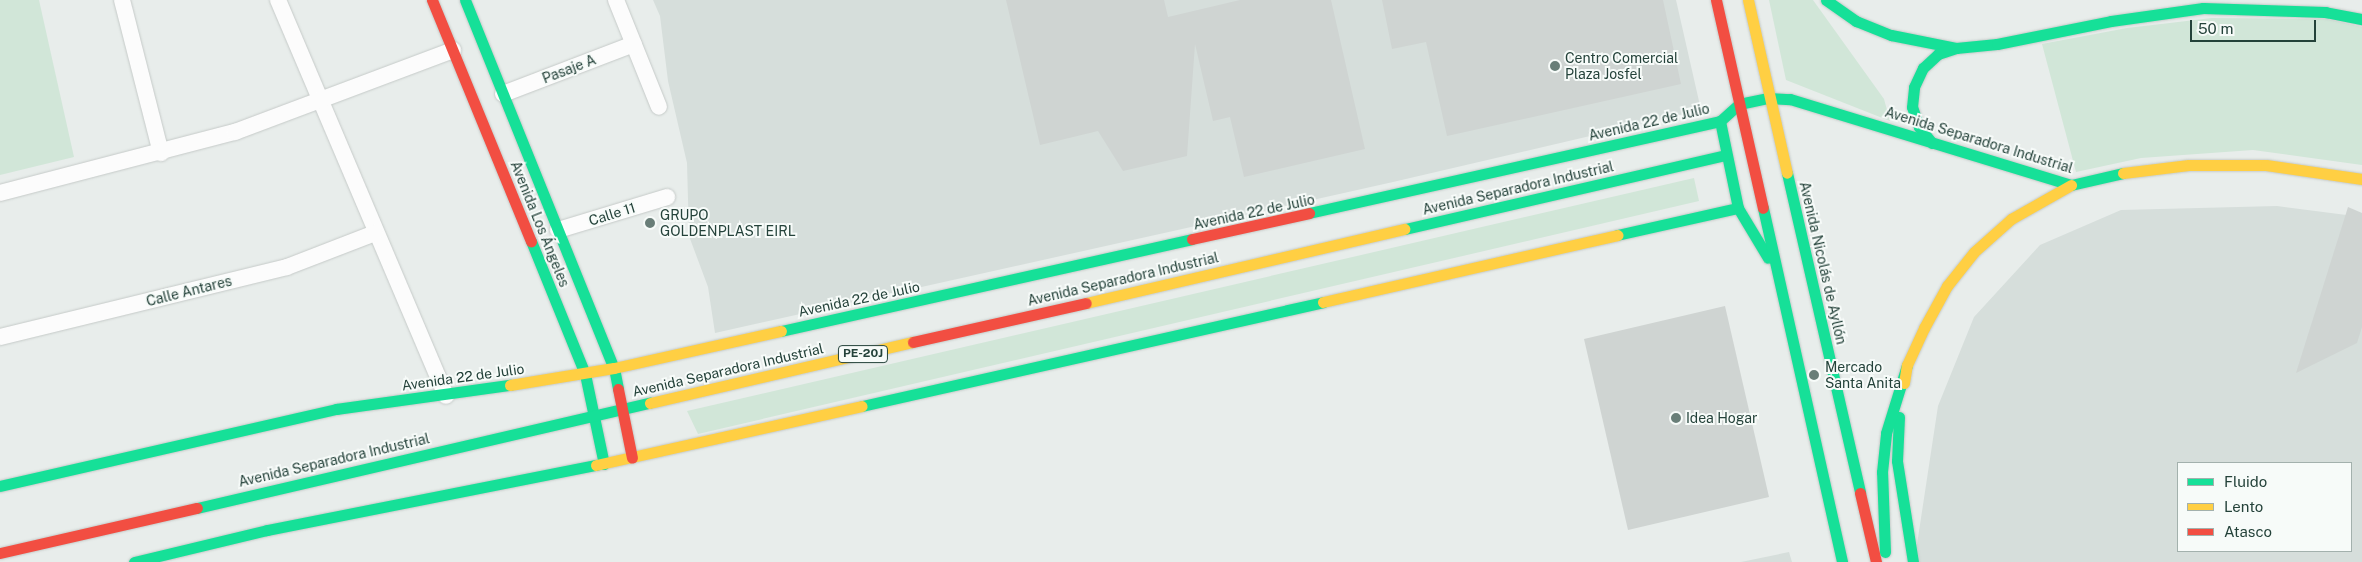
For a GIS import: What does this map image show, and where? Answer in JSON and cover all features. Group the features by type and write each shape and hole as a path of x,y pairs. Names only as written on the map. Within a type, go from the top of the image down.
{"main road":[{"name":"Avenida Los Ángeles","path":"432,0 585,374 604,464"},
{"name":"Avenida Los Ángeles","path":"465,0 614,368 632,458"},
{"path":"1716,0 1842,562"},
{"name":"Avenida Nicolás de Ayllón","path":"1748,0 1768,98 1876,562"},
{"path":"1826,0 1840,11 1891,35 1956,48"},
{"path":"1932,143 1916,121 1912,107 1914,87 1923,68 1938,54 1956,48 1997,44 2111,21 2204,8 2324,6 2362,19"},
{"name":"Avenida Separadora Industrial","path":"1739,104 1768,98 1816,106 2071,185 2111,175 2189,165 2266,165 2362,179"},
{"path":"1739,104 1720,121 1726,155 1738,208 1777,274"},
{"name":"Avenida 22 de Julio","path":"0,486 336,408 446,396 614,368 1720,121"},
{"name":"Avenida Separadora Industrial","path":"0,553 1726,155"},
{"path":"1885,562 1882,472 1886,433 1907,365 1947,286 1974,252 2011,219 2071,185"},
{"path":"134,562 267,530 632,458 1738,208"},
{"path":"1907,365 1897,461 1913,562"}],"street":[{"path":"122,0 161,153"},
{"path":"278,0 446,396"},
{"path":"616,0 659,107"},
{"name":"Pasaje A","path":"503,94 634,44"},
{"path":"0,193 161,153 321,102 453,50"},
{"name":"Calle 11","path":"558,230 667,197"},
{"name":"Calle Antares","path":"0,337 287,267 375,232"}],"shaded area":[{"path":"653,0 1676,0 1701,110 1393,182 715,333 708,287 689,236 687,163 668,81 660,16"},
{"path":"2277,206 2362,217 2362,562 1918,562 1916,551 1938,406 1974,317 2040,245 2121,210"},
{"path":"1789,552 1792,562 1741,562"}],"green space":[{"path":"0,0 39,0 74,157 0,175"},
{"path":"1769,0 1813,0 1884,99 1890,121 1786,80"},
{"path":"2212,18 2327,19 2362,27 2362,165 2253,150 2141,158 2076,172 2042,44 2127,28"},
{"path":"1694,178 1699,201 698,434 687,411"}],"building":[{"path":"1006,0 1164,0 1168,17 1240,0 1331,0 1365,149 1244,177 1230,117 1213,121 1195,44 1187,156 1123,171 1098,131 1040,145"},
{"name":"Centro Comercial Plaza Josfel","path":"1382,0 1663,0 1681,84 1447,136 1426,42 1392,49"},
{"path":"2348,207 2362,213 2362,327 2357,343 2296,373"},
{"name":"Idea Hogar","path":"1725,306 1769,497 1628,530 1584,339"}],"traffic: fast":[{"path":"465,0 614,368 618,389"},
{"path":"1826,0 1856,21 1891,35 1956,48 1997,44 2111,21 2203,8 2325,12 2362,19"},
{"path":"1932,143 1919,127 1912,107 1914,87 1923,68 1938,54 1956,48"},
{"path":"1739,104 1768,98 1790,99 2071,185 2123,173"},
{"path":"1739,104 1720,121 1738,208 1768,258"},
{"path":"1309,213 1720,121"},
{"path":"1405,229 1726,155"},
{"path":"1787,173 1860,493"},
{"path":"1617,235 1738,208"},
{"path":"1763,208 1842,562"},
{"path":"781,331 1192,239"},
{"path":"531,241 585,374 604,464"},
{"path":"862,406 1323,302"},
{"path":"1885,552 1882,472 1886,433 1907,365"},
{"path":"0,486 336,409 510,385"},
{"path":"197,508 650,403"},
{"path":"1899,417 1897,461 1913,562"},
{"path":"134,562 267,530 596,465"}],"traffic: slow":[{"path":"1748,0 1787,173"},
{"path":"2123,173 2189,165 2266,165 2362,179"},
{"path":"1904,383 1907,365 1924,328 1947,286 1974,252 2011,219 2071,185"},
{"path":"1086,303 1405,229"},
{"path":"1323,302 1617,235"},
{"path":"510,385 614,368 781,331"},
{"path":"650,403 913,342"},
{"path":"596,465 862,406"}],"traffic: jam":[{"path":"432,0 531,241"},
{"path":"1716,0 1763,208"},
{"path":"1192,239 1309,213"},
{"path":"913,342 1086,303"},
{"path":"618,389 632,458"},
{"path":"1860,493 1876,562"},
{"path":"0,553 197,508"}],"place":[{"name":"Centro Comercial Plaza Josfel","path":"1555,66"},
{"name":"GRUPO GOLDENPLAST EIRL","path":"650,223"},
{"name":"Mercado Santa Anita","path":"1814,375"},
{"name":"Idea Hogar","path":"1676,418"}]}
